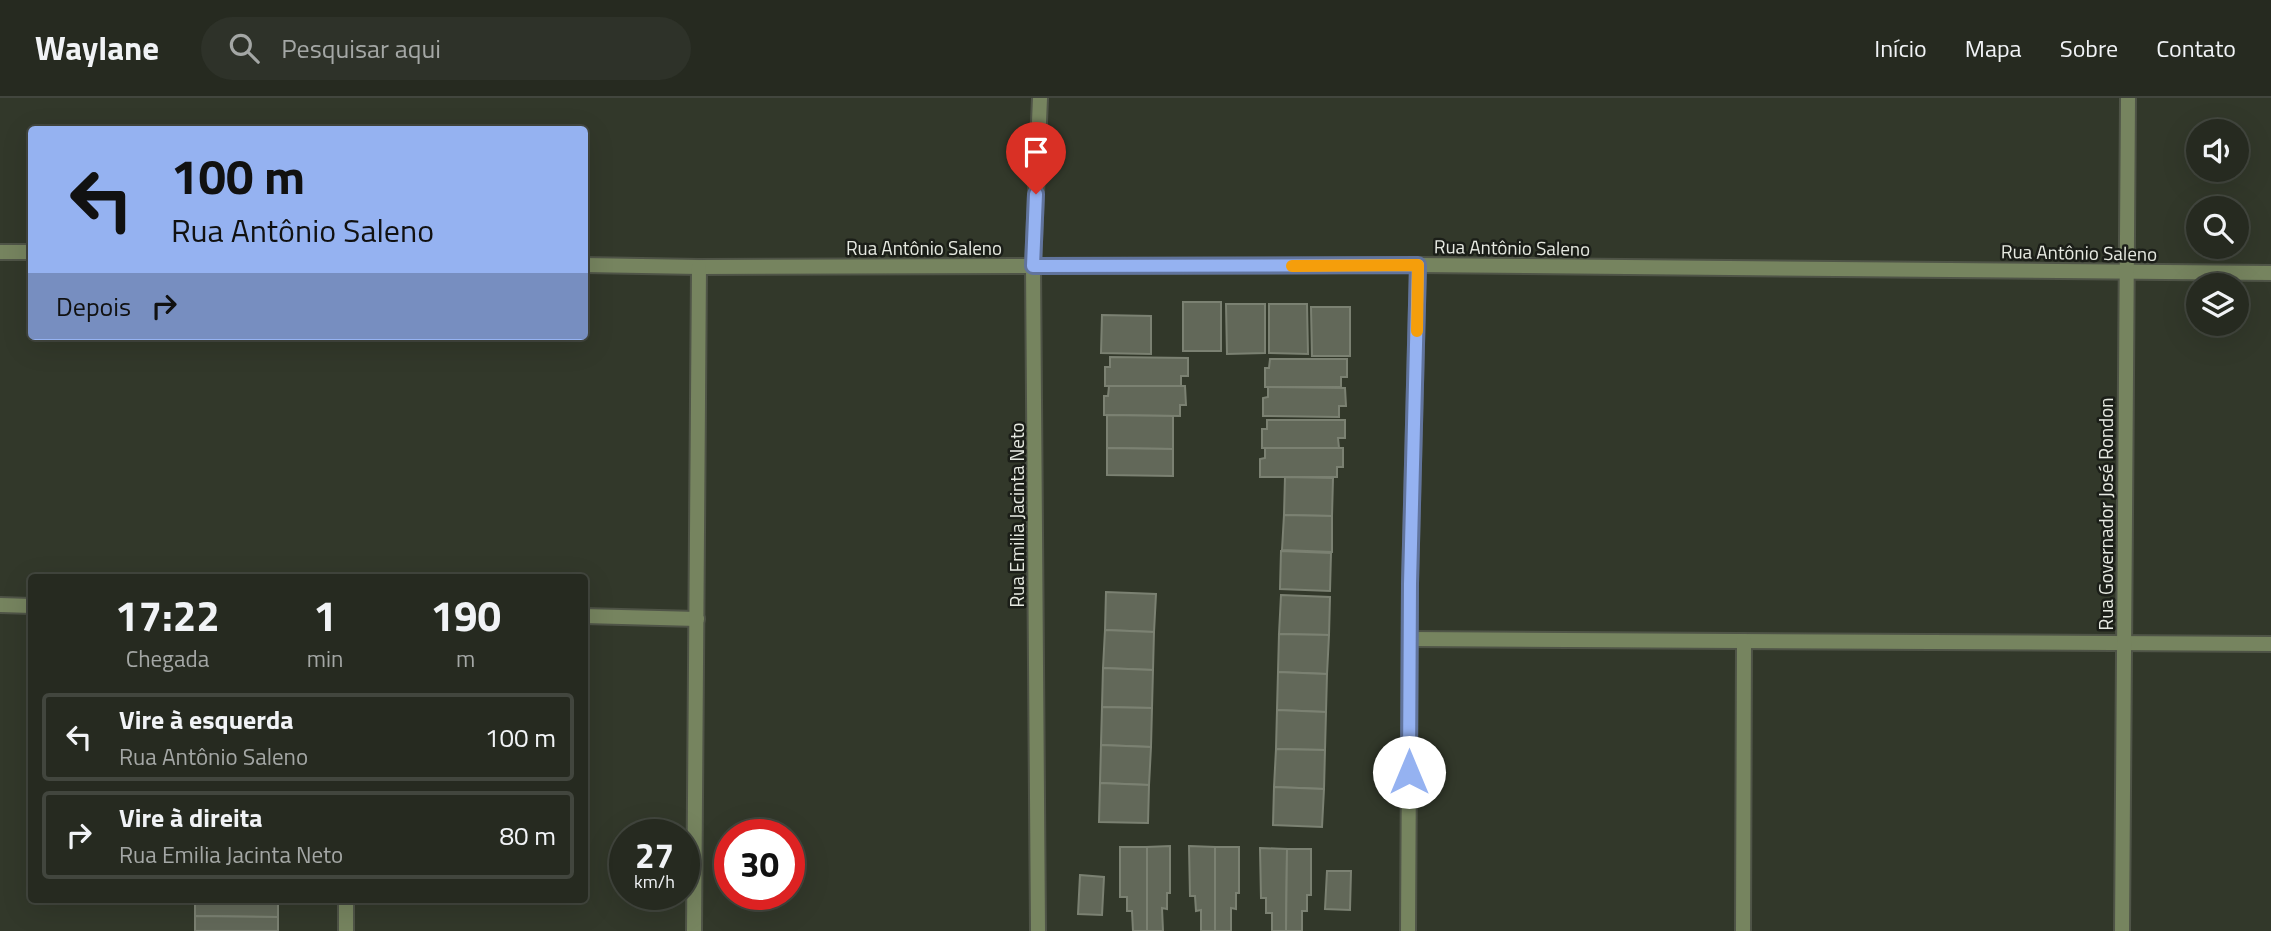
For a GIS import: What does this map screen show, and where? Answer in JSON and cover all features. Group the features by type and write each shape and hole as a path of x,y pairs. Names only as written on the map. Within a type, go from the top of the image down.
{"street":[{"name":"Rua Emilia Jacinta Neto","path":"1038,931 1033,266 1040,98"},
{"name":"Rua Governador José Rondon","path":"2122,931 2128,98"},
{"path":"0,252 28,253"},
{"name":"Rua Antônio Saleno","path":"588,265 1418,265 2271,273"},
{"path":"1408,931 1410,639 1418,265"},
{"path":"694,931 699,267"},
{"path":"0,605 28,606"},
{"path":"588,616 697,619"},
{"path":"1410,639 2271,644"},
{"path":"1743,931 1744,641"},
{"path":"346,903 346,931"}],"building":[{"path":"1183,302 1221,302 1221,351 1183,351"},
{"path":"1226,304 1265,304 1265,353 1227,354"},
{"path":"1269,304 1307,304 1308,354 1269,353"},
{"path":"1311,307 1350,307 1350,356 1312,356"},
{"path":"1102,315 1151,316 1151,354 1101,353"},
{"path":"1110,357 1188,358 1188,376 1181,376 1181,386 1105,386 1105,367 1110,367"},
{"path":"1270,359 1347,359 1347,377 1341,377 1341,387 1265,387 1265,368 1269,368"},
{"path":"1109,386 1185,386 1186,405 1180,405 1180,416 1104,415 1104,396 1108,396"},
{"path":"1268,387 1345,388 1346,406 1339,406 1339,417 1263,416 1263,398 1268,397"},
{"path":"1107,415 1173,416 1173,449 1107,448"},
{"path":"1267,420 1345,420 1345,438 1338,438 1339,448 1262,448 1262,429 1267,429"},
{"path":"1107,448 1173,449 1173,476 1107,475"},
{"path":"1265,448 1343,448 1343,467 1337,467 1337,477 1260,477 1260,459 1265,458"},
{"path":"1285,477 1333,478 1332,516 1284,515"},
{"path":"1284,515 1332,516 1332,552 1282,550"},
{"path":"1281,551 1331,553 1330,591 1280,589"},
{"path":"1106,592 1156,594 1154,632 1105,630"},
{"path":"1281,595 1330,597 1329,635 1279,634"},
{"path":"1105,630 1154,632 1153,670 1103,668"},
{"path":"1279,634 1329,635 1327,674 1278,672"},
{"path":"1103,668 1153,670 1152,708 1102,707"},
{"path":"1278,672 1327,674 1326,712 1277,710"},
{"path":"1102,707 1152,708 1151,747 1101,745"},
{"path":"1277,710 1326,712 1325,750 1276,749"},
{"path":"1101,745 1151,747 1149,785 1100,783"},
{"path":"1276,749 1325,750 1324,789 1274,787"},
{"path":"1100,783 1149,785 1148,823 1099,822"},
{"path":"1274,787 1324,789 1322,827 1273,825"},
{"path":"1170,846 1170,893 1167,893 1167,909 1162,908 1163,931 1147,931 1147,847"},
{"path":"1189,846 1215,847 1215,931 1201,931 1201,910 1196,911 1195,896 1190,896"},
{"path":"1120,847 1147,847 1147,931 1133,931 1132,911 1127,911 1127,897 1120,897"},
{"path":"1215,847 1239,847 1239,893 1236,893 1236,909 1231,908 1231,931 1215,931"},
{"path":"1260,848 1287,849 1286,931 1272,931 1272,913 1266,913 1266,898 1261,898"},
{"path":"1287,849 1311,849 1311,895 1307,895 1307,911 1302,911 1302,931 1286,931"},
{"path":"1327,871 1351,871 1350,910 1325,909"},
{"path":"1080,875 1104,877 1102,915 1078,914"},
{"path":"195,903 278,903 278,917 195,916"},
{"path":"195,916 278,917 278,931 195,931"}],"slow traffic":[{"path":"1292,266 1418,265 1417,331"}],"route":[{"path":"1036,194 1033,266 1418,265 1410,584 1409,772"}]}
